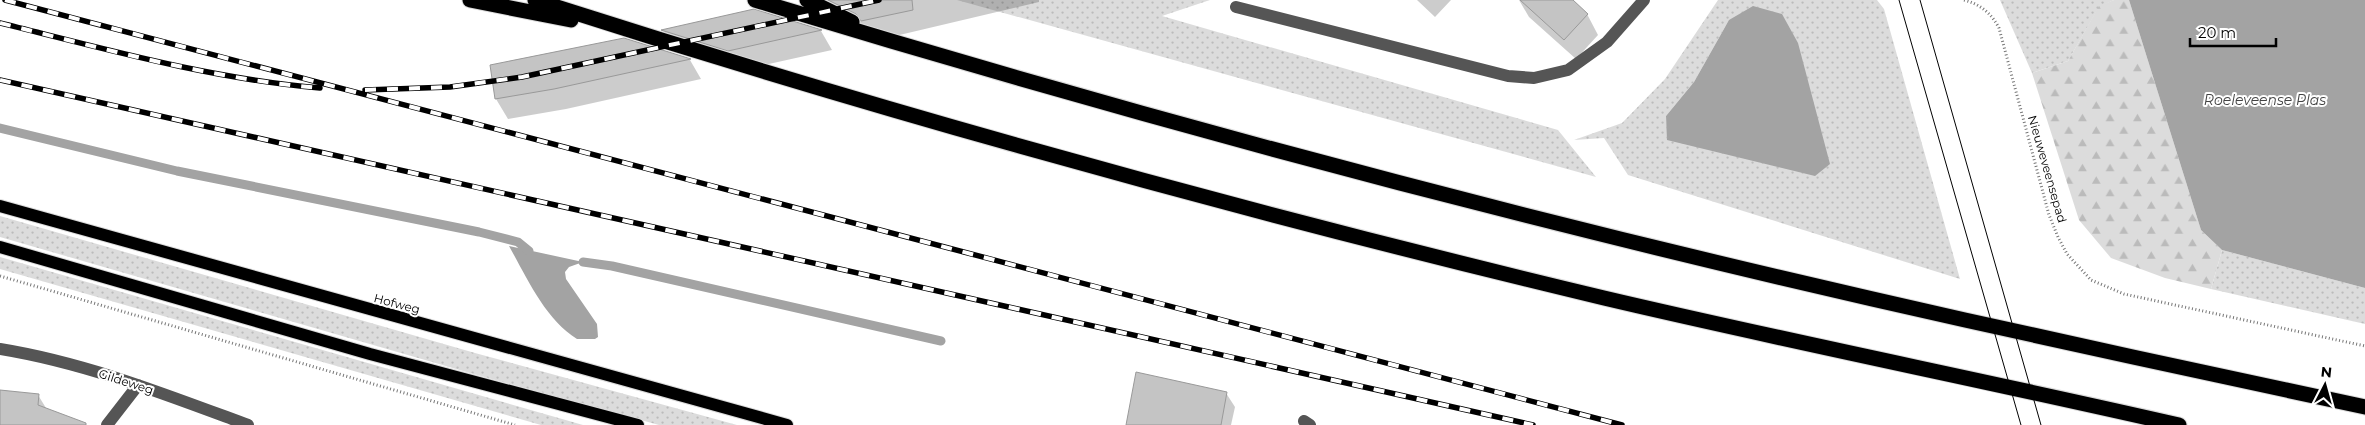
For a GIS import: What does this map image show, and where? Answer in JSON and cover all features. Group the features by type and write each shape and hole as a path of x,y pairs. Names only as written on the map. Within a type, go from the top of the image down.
{"highway":[{"path":"470,0 641,34"},
{"path":"535,0 641,34 1020,145 1522,278 1720,324 2179,425"},
{"path":"755,0 894,42 1209,131 1581,228 1964,320 2365,406"},
{"path":"807,0 894,42"}],"main road":[{"name":"Hofweg","path":"0,206 786,425"},
{"path":"0,247 370,354 638,425"}],"street":[{"path":"1236,7 1508,76 1534,78 1568,70 1608,42 1644,0"},
{"name":"Gildeweg","path":"0,349 38,355 138,385 248,425"},
{"path":"107,425 138,385"}],"path":[{"name":"Nieuweveensepad","path":"1964,0 1984,10 1994,18 1999,28 2049,215 2066,254 2091,280 2124,294 2365,346"},
{"path":"0,276 516,425"}],"green space":[{"path":"957,0 1210,0 1162,16 1558,130 1596,177"},
{"path":"1718,0 1877,0 1884,9 1960,279 1628,175 1604,138 1574,140 1622,123 1665,79","holes":["1729,20 1668,140 1666,116 1694,82"]},
{"path":"2000,0 2114,0 2099,7 2068,61 2032,73"},
{"path":"2114,0 2129,0 2201,230 2222,250 2211,289 2165,278 2111,258 2079,220 2032,73 2068,61 2099,6"},
{"path":"0,216 475,353 737,425 659,425 470,373 0,237"},
{"path":"2222,250 2365,288 2365,324 2211,289"},
{"path":"0,257 583,425 541,425 0,269"}],"water":[{"name":"Roeleveense Plas","path":"2129,0 2365,0 2365,288 2222,250 2201,230"},
{"path":"1753,6 1782,14 1798,43 1830,164 1815,176 1667,140 1666,116 1694,82 1729,20"},
{"path":"509,246 583,262 569,267 565,272 566,279 597,324 598,337 595,339 577,339 555,321 530,284"}],"building":[{"path":"828,0 912,0 913,10 861,21 856,14"},
{"path":"1520,0 1573,0 1588,14 1564,40"},
{"path":"754,9 822,30 728,51 661,30"},
{"path":"624,38 691,59 554,89 495,99 490,65"},
{"path":"1136,372 1227,392 1221,425 1126,425"},
{"path":"0,390 39,394 38,405 86,423 86,425 0,425"}],"waterway":[{"path":"0,128 177,171 479,232 518,242 529,251"},
{"path":"583,262 612,266 941,341"}],"tram line":[{"path":"1899,0 2021,425"},
{"path":"1920,0 2041,425"}],"railway":[{"path":"5,0 1622,425"},
{"path":"365,90 450,87 522,77 879,0"},
{"path":"0,23 159,62 239,78 320,88"},
{"path":"0,80 1533,425"}]}
